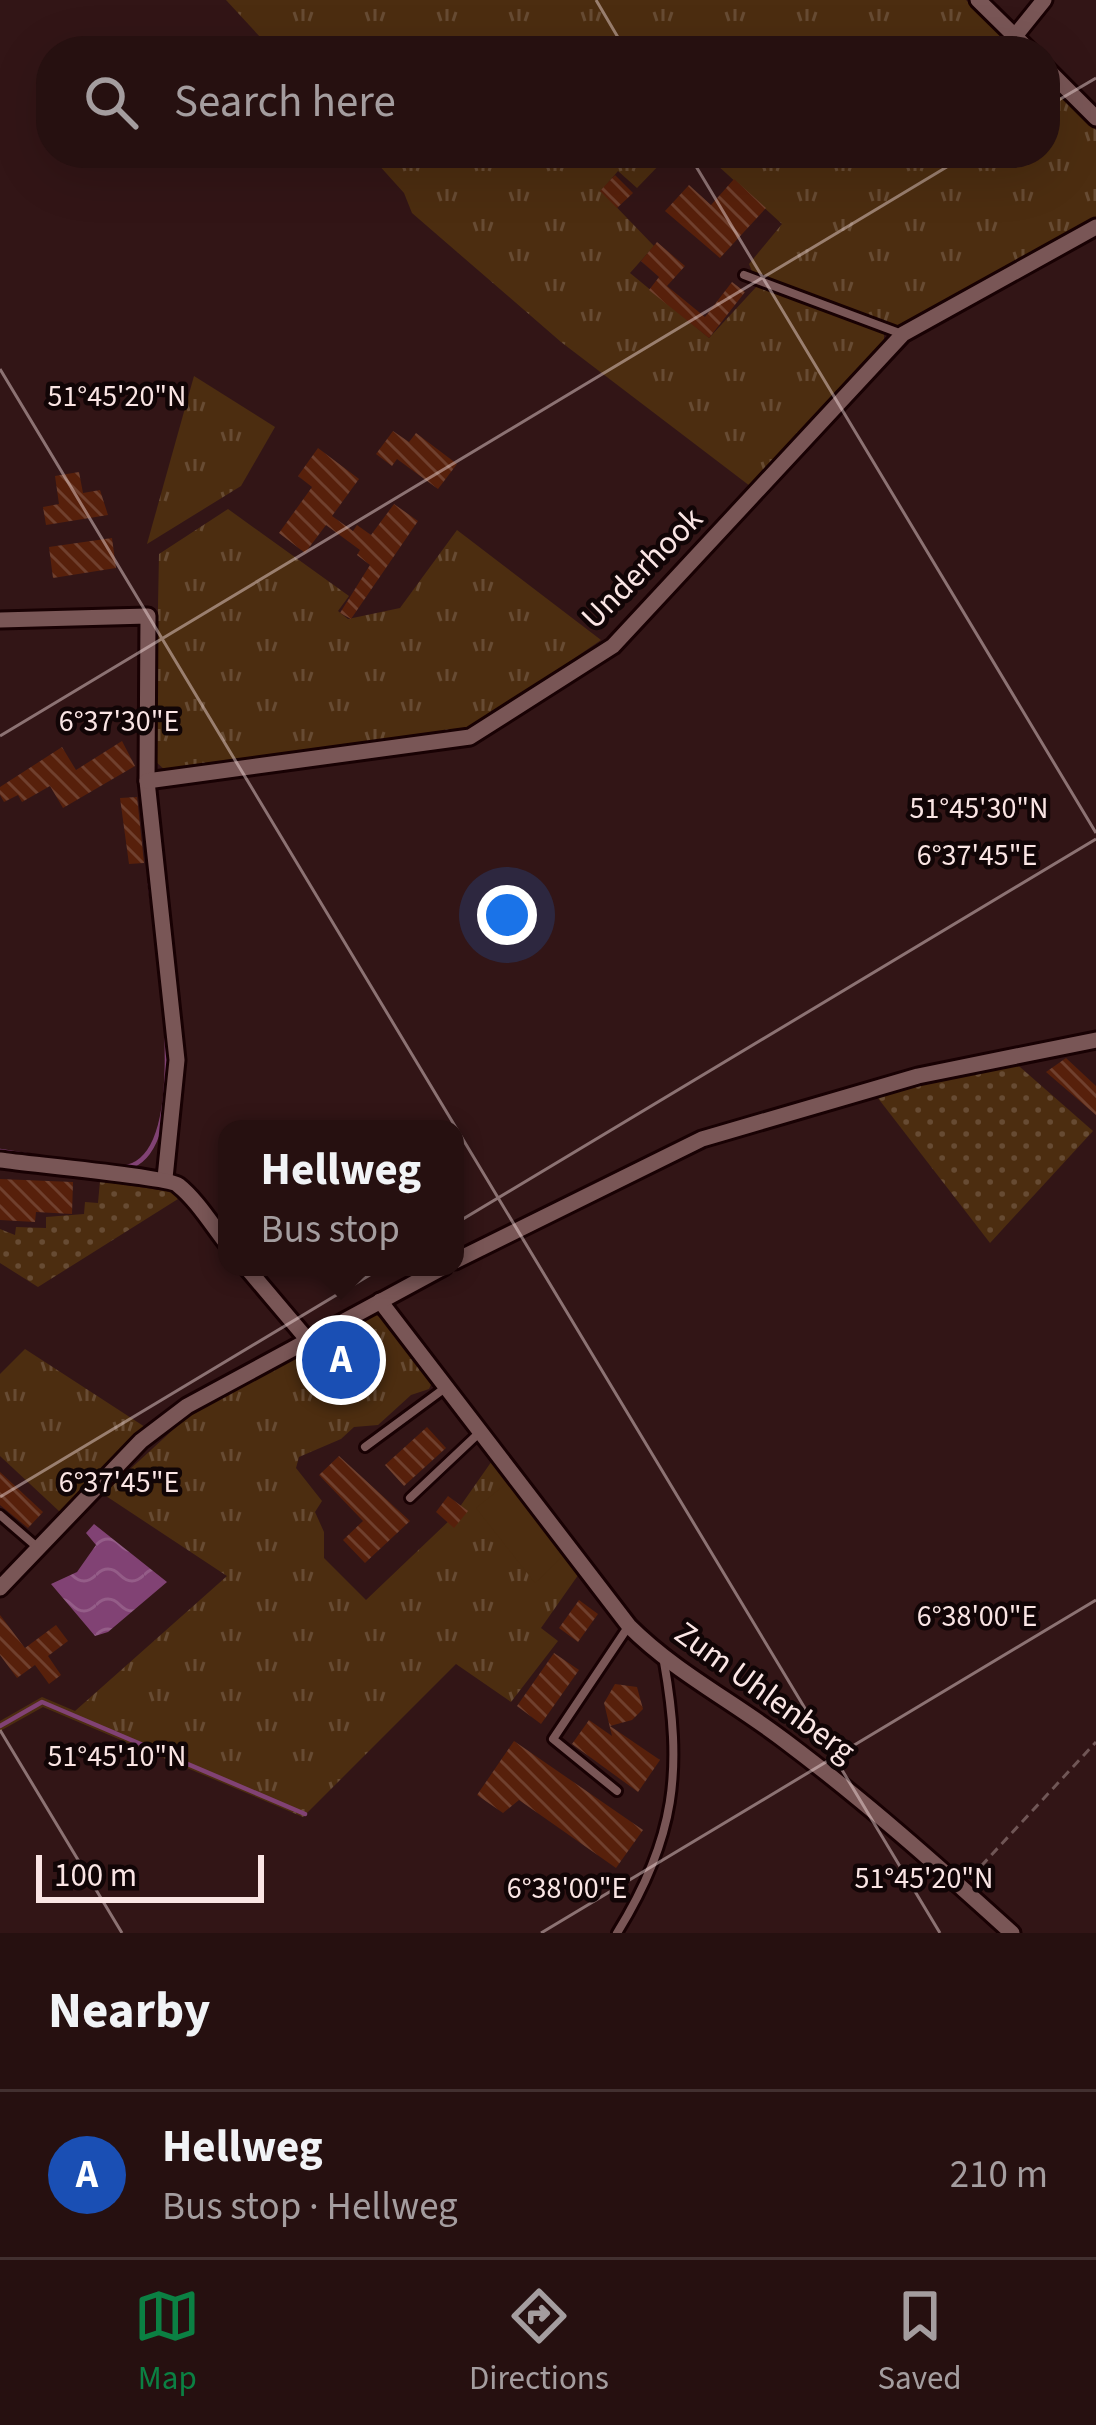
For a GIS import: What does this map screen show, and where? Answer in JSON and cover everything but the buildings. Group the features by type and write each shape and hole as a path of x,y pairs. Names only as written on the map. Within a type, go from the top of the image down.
{"street":[{"path":"978,0 1015,35 1044,0"},
{"path":"1060,82 1096,118"},
{"name":"Underhook","path":"147,781 470,737 613,646 903,334 1096,227"},
{"path":"0,620 148,616 147,781 177,1060 165,1178"},
{"path":"464,1257 702,1139 918,1076 1096,1040"},
{"path":"0,1160 75,1172 165,1178 178,1185 218,1233"},
{"path":"254,1276 306,1338"},
{"path":"0,1588 141,1441 187,1406 427,1276"},
{"name":"Zum Uhlenberg","path":"380,1301 629,1626 664,1660 808,1758 1012,1933"}],"lane":[{"path":"744,275 903,334"},
{"path":"365,1448 446,1387"},
{"path":"410,1498 480,1432"},
{"path":"0,1515 38,1548"},
{"path":"617,1791 553,1739 629,1626"},
{"path":"617,1933 655,1861 672,1812 674,1721 664,1660"}],"path":[{"path":"962,1887 1096,1742"}],"green space":[{"path":"226,0 966,0 1002,36 259,36"},
{"path":"1060,94 1096,130 1096,220 903,325 890,326 753,274 749,264 782,224 720,168 1060,168"},
{"path":"382,168 656,168 637,188 618,171 601,191 654,246 630,273 709,338 758,285 884,334 884,344 750,486 561,342 412,213 404,193"},
{"path":"194,376 275,427 241,486 147,544"},
{"path":"228,509 349,596 338,611 348,619 400,608 457,530 601,640 468,731 166,771 155,761 159,554"},
{"path":"1012,1060 1093,1131 990,1243 874,1093"},
{"path":"100,1181 172,1192 178,1199 38,1287 0,1263 0,1229 15,1235 16,1227 46,1228 46,1217 84,1214 85,1202 98,1203"},
{"path":"376,1315 388,1322 434,1378 429,1389 411,1395 378,1425 354,1427 341,1439 299,1457 296,1468 322,1501 315,1512 324,1532 324,1558 366,1600 452,1518 494,1458 581,1571 541,1628 558,1641 511,1702 456,1664 303,1817 43,1707 0,1731 0,1721 42,1697 75,1711 227,1576 103,1494 188,1416"},
{"path":"25,1349 145,1427 60,1512 0,1456 0,1374"},
{"path":"511,1480 567,1552 535,1583 476,1508"}],"water":[{"path":"94,1524 167,1582 108,1632 95,1636 51,1584 77,1572 96,1545 86,1533"}],"waterway":[{"path":"122,1168 145,1156 159,1128 166,1089 164,995 150,884"},
{"path":"0,1151 51,1159"},
{"path":"0,1726 42,1702 305,1814"}],"place":[{"name":"Hellweg","path":"341,1360"}]}
